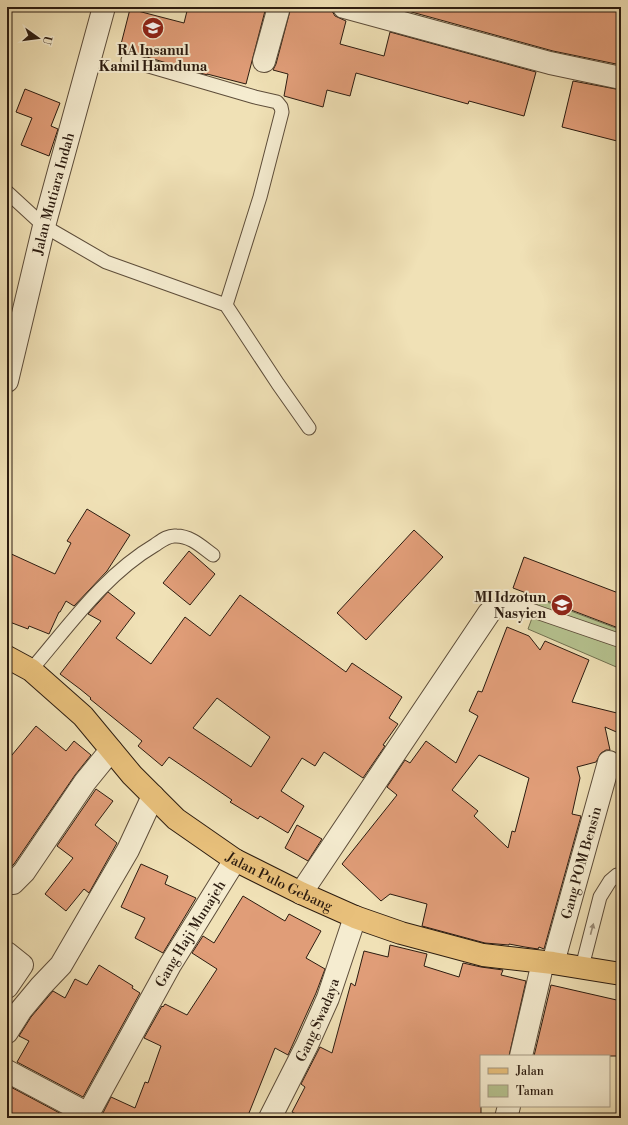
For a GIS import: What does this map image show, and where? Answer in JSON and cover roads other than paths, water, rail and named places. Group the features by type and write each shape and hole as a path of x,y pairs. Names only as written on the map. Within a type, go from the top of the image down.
{"main road":[{"name":"Jalan Pulo Gebang","path":"7,656 31,670 83,716 132,775 176,819 235,860 301,894 355,917 402,933 483,956 548,962 621,974"}],"street":[{"name":"Jalan Mutiara Indah","path":"7,381 44,226 104,7"},
{"path":"264,61 279,7"},
{"path":"344,7 550,63 621,78"},
{"path":"301,894 489,613"},
{"path":"7,883 13,883 24,872 85,782 111,750"},
{"name":"Gang POM Bensin","path":"521,1055 609,762"},
{"path":"7,1032 21,1010 61,965 128,850 153,796"},
{"name":"Gang Haji Munajeh","path":"91,1116 146,1008 170,965 235,860"},
{"name":"Gang Swadaya","path":"270,1118 307,1045 328,998 355,917"},
{"path":"7,954 22,965 7,987"},
{"path":"7,1071 91,1116"},
{"path":"506,1118 509,1107"}],"lane":[{"path":"128,60 277,102 281,107 282,112 260,197 226,305"},
{"path":"7,192 44,226 106,262 226,305 309,428"},
{"path":"31,670 100,590 130,561 140,554 170,536 176,536 194,540 213,555"},
{"path":"489,613 499,604 506,603 519,606 621,641"},
{"path":"582,967 600,897 610,881 617,875 621,874"}],"place":[{"name":"RA Insanul Kamil Hamduna","path":"153,28"},
{"name":"MI Idzotun Nasyien","path":"562,605"}]}
